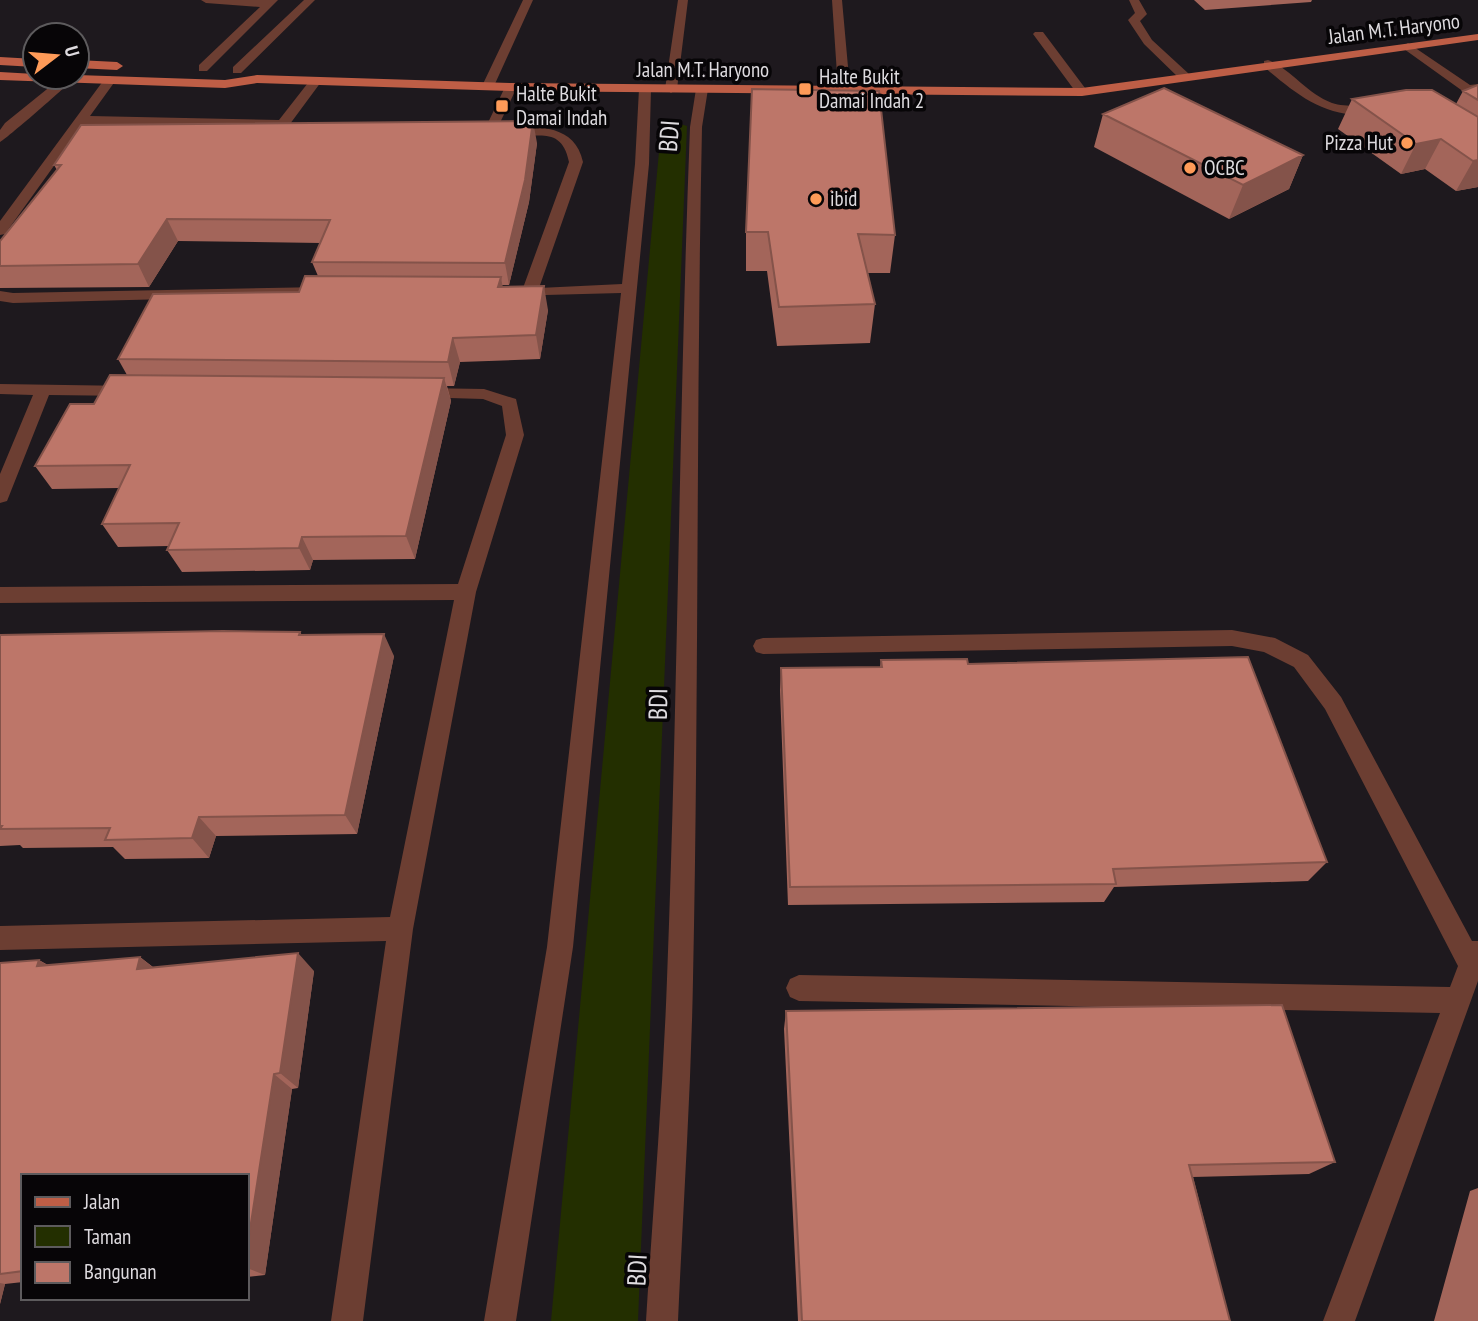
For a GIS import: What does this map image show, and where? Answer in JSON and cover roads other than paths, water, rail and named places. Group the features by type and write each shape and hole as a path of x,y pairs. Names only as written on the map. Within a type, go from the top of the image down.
{"main road":[{"name":"Jalan M.T. Haryono","path":"1315,58 1328,50 1478,24"},
{"name":"Jalan M.T. Haryono","path":"91,80 225,84 257,79 511,87 1082,92 1268,64 1340,57 1478,37"},
{"path":"0,61 21,62"},
{"path":"91,65 133,66"},
{"name":"Jalan M.T. Haryono","path":"189,68 237,70 257,79"},
{"path":"190,82 202,68"},
{"path":"225,84 237,70"},
{"name":"Jalan M.T. Haryono","path":"0,76 21,77"}],"street":[{"path":"206,0 271,2"},
{"path":"237,70 310,0"},
{"path":"488,86 527,0"},
{"path":"671,89 683,0"},
{"path":"837,0 844,89"},
{"path":"1134,0 1141,14 1133,20 1148,42 1185,77"},
{"path":"202,68 271,2"},
{"path":"1039,34 1082,92"},
{"path":"1408,47 1468,89 1478,88"},
{"path":"1268,64 1322,106 1342,111 1389,111"},
{"path":"0,231 110,80"},
{"path":"79,120 289,125 315,82"},
{"path":"511,87 484,129 547,133 568,138 576,148 576,162 529,293"},
{"path":"500,1321 560,947 642,164 645,89"},
{"name":"BDI","path":"662,1321 680,983 687,662 688,365 696,127 702,89"},
{"path":"0,138 10,126 52,91"},
{"path":"488,293 627,288"},
{"path":"0,296 13,299 340,292"},
{"path":"0,389 153,391"},
{"path":"0,496 43,390"},
{"path":"347,1321 400,929 466,592 515,435 510,403 484,394 402,393"},
{"path":"0,596 466,592"},
{"path":"763,646 1232,638 1268,644 1301,661 1333,703 1475,956 1339,1321"},
{"path":"0,938 400,929"},
{"path":"799,988 1458,1000"}],"place":[{"name":"Halte Bukit Damai Indah 2","path":"805,89"},
{"name":"Halte Bukit Damai Indah","path":"502,106"},
{"name":"Pizza Hut","path":"1407,143"},
{"name":"OCBC","path":"1190,168"},
{"name":"ibid","path":"816,199"}]}
